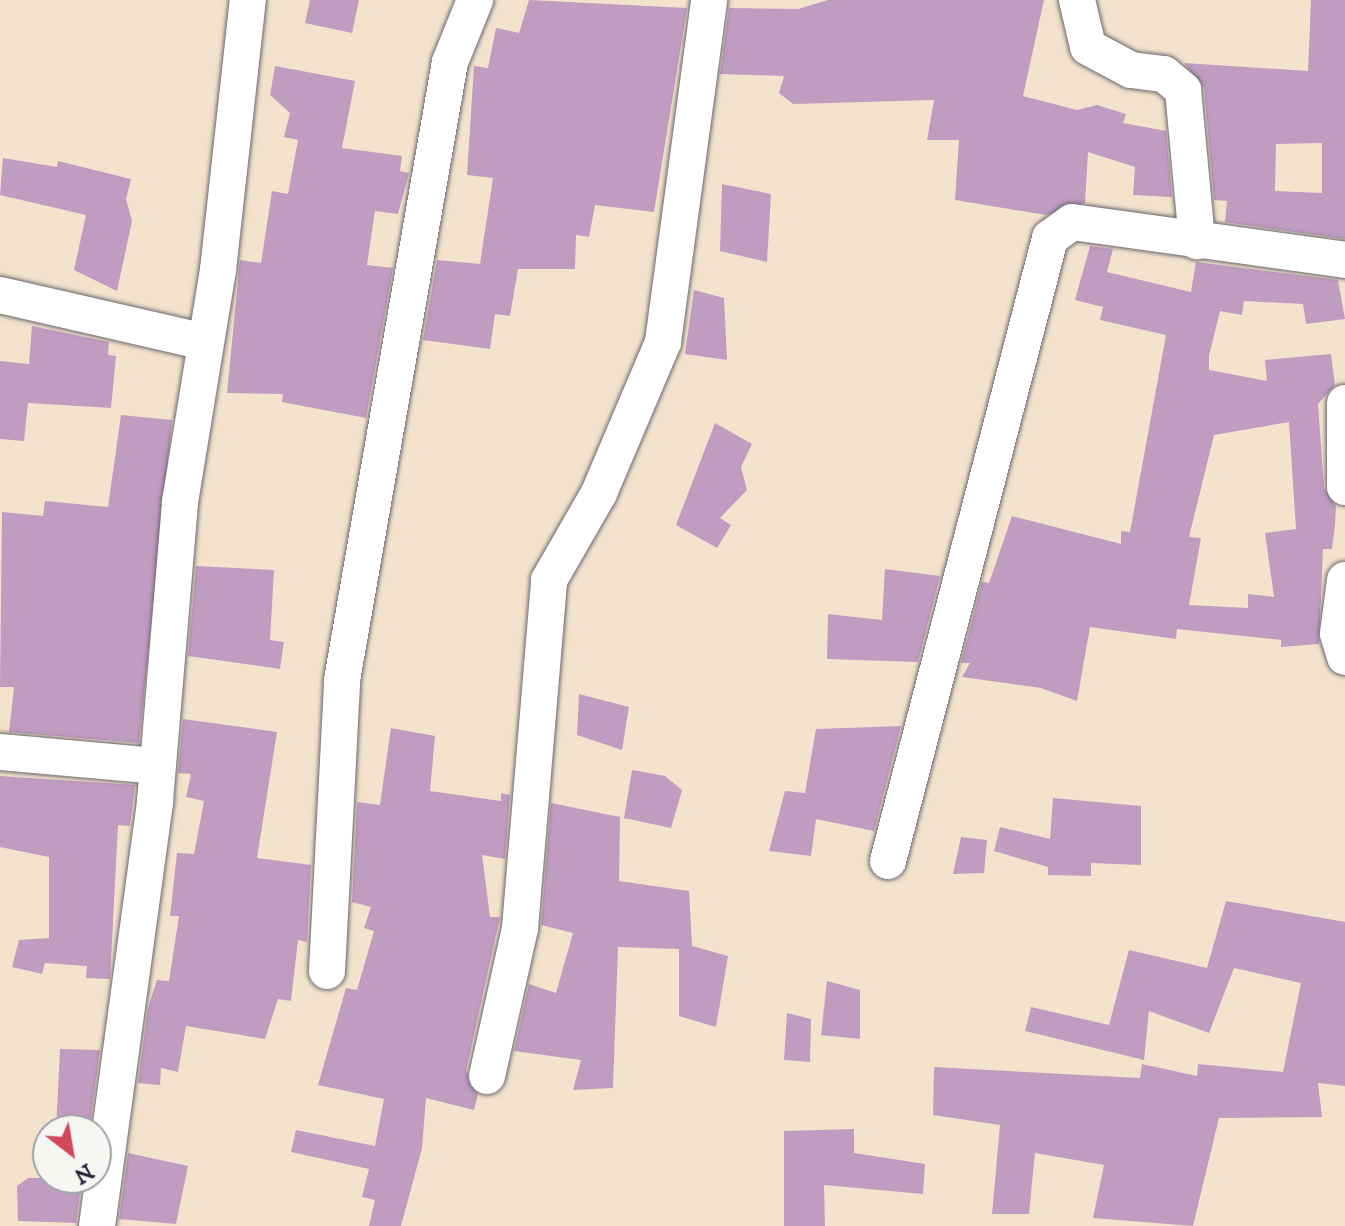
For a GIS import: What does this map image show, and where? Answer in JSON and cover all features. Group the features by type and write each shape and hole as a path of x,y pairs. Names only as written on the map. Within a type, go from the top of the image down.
{"street":[{"path":"97,1226 157,766 180,502 206,342 248,0"},
{"path":"327,971 342,680 450,62 475,0"},
{"path":"487,1076 520,928 549,580 599,493 663,342 709,0"},
{"path":"1077,0 1096,54 1131,70 1164,74 1183,90 1197,241"},
{"path":"888,861 1039,259 1072,222 1345,260"},
{"path":"0,295 206,342"},
{"path":"1345,403 1345,487"},
{"path":"1345,580 1338,634 1345,657"},
{"path":"0,752 157,766"}],"building":[{"path":"310,0 359,0 352,33 305,23"},
{"path":"529,0 687,8 654,212 595,205 589,237 576,235 575,269 518,269 510,316 495,314 490,349 423,340 437,260 480,264 493,178 467,175 474,66 488,68 496,28 519,33"},
{"path":"828,0 1044,0 1023,96 1077,110 1097,105 1126,114 1123,123 1166,131 1172,197 1133,195 1135,167 1088,152 1085,203 1046,215 955,200 959,140 927,140 934,100 793,104 779,93 784,76 720,74 729,8 798,9"},
{"path":"1311,0 1345,0 1345,239 1225,222 1227,201 1214,200 1204,88 1184,63 1308,71","holes":["1322,143 1322,193 1275,191 1276,144"]},
{"path":"275,66 355,81 342,148 402,156 400,171 409,173 398,214 375,211 367,265 393,268 366,418 282,402 283,394 227,393 240,260 261,263 272,191 288,194 298,140 284,137 290,113 270,95"},
{"path":"3,158 57,167 58,161 131,179 126,199 132,221 117,291 74,270 86,215 0,195"},
{"path":"722,184 771,194 767,262 720,251"},
{"path":"1090,246 1113,249 1107,272 1191,292 1196,262 1338,280 1345,319 1306,324 1303,304 1244,301 1242,315 1220,311 1209,356 1209,370 1267,381 1265,360 1331,354 1335,385 1318,404 1324,488 1336,506 1332,549 1323,549 1319,644 1281,647 1281,640 1177,629 1176,639 1090,627 1077,701 1041,688 962,677 970,663 961,663 982,582 989,583 1012,516 1121,544 1121,531 1130,532 1166,335 1100,320 1103,307 1075,300","holes":["1289,422 1296,529 1265,533 1274,597 1248,594 1248,608 1189,605 1201,538 1189,537 1214,435"]},
{"path":"694,290 724,298 727,360 685,354"},
{"path":"32,326 109,342 108,355 116,356 111,408 28,403 24,441 0,439 0,361 29,364"},
{"path":"121,415 172,420 139,743 9,732 14,687 0,687 2,512 43,516 45,501 108,507"},
{"path":"715,423 752,444 741,467 747,490 720,518 731,525 717,548 676,525"},
{"path":"196,566 274,570 270,640 284,642 280,669 188,656"},
{"path":"885,569 940,576 918,662 827,659 828,614 882,620"},
{"path":"579,694 629,707 622,750 577,735"},
{"path":"183,719 277,732 257,858 311,865 307,942 298,940 291,1001 278,999 265,1039 186,1026 178,1072 161,1068 160,1085 138,1083 148,1008 157,980 169,981 179,916 170,916 177,853 194,854 204,801 186,797 191,774 178,773"},
{"path":"901,726 874,831 816,819 811,856 769,851 785,791 805,793 816,729"},
{"path":"391,728 435,736 430,791 501,801 501,793 510,795 505,859 482,855 490,917 500,917 466,1071 478,1094 474,1110 426,1098 422,1148 401,1226 369,1226 375,1200 362,1197 369,1169 291,1152 296,1130 375,1146 384,1099 318,1085 346,988 357,990 374,931 364,928 371,907 352,902 357,802 380,805"},
{"path":"632,770 665,776 682,790 671,828 624,818"},
{"path":"0,776 135,785 130,826 118,825 110,979 86,978 87,966 45,963 42,974 12,967 19,940 49,938 49,857 0,847"},
{"path":"1053,798 1141,806 1141,865 1091,863 1091,876 1048,875 1048,867 994,851 1000,827 1050,839"},
{"path":"551,803 620,817 619,881 689,891 692,946 728,956 716,1027 679,1016 679,949 618,947 613,1088 573,1090 581,1060 514,1051 529,984 556,993 573,933 541,925"},
{"path":"961,837 987,840 984,873 953,874"},
{"path":"1226,901 1345,922 1345,1086 1318,1083 1322,1117 1219,1118 1193,1226 1093,1218 1104,1165 1035,1153 1029,1214 992,1214 1000,1125 933,1115 934,1067 1140,1078 1142,1064 1197,1076 1198,1064 1283,1072 1301,983 1234,968 1209,1033 1149,1011 1144,1060 1025,1031 1031,1007 1109,1025 1129,950 1207,968"},
{"path":"827,981 860,990 860,1039 821,1035"},
{"path":"787,1013 811,1019 810,1062 784,1060"},
{"path":"60,1049 100,1050 91,1114 57,1114"},
{"path":"854,1129 854,1153 925,1164 923,1194 824,1185 825,1226 784,1226 784,1131"},
{"path":"128,1153 188,1166 176,1224 119,1219"},
{"path":"32,1178 32,1194 80,1194 76,1223 18,1221 17,1186"}]}
